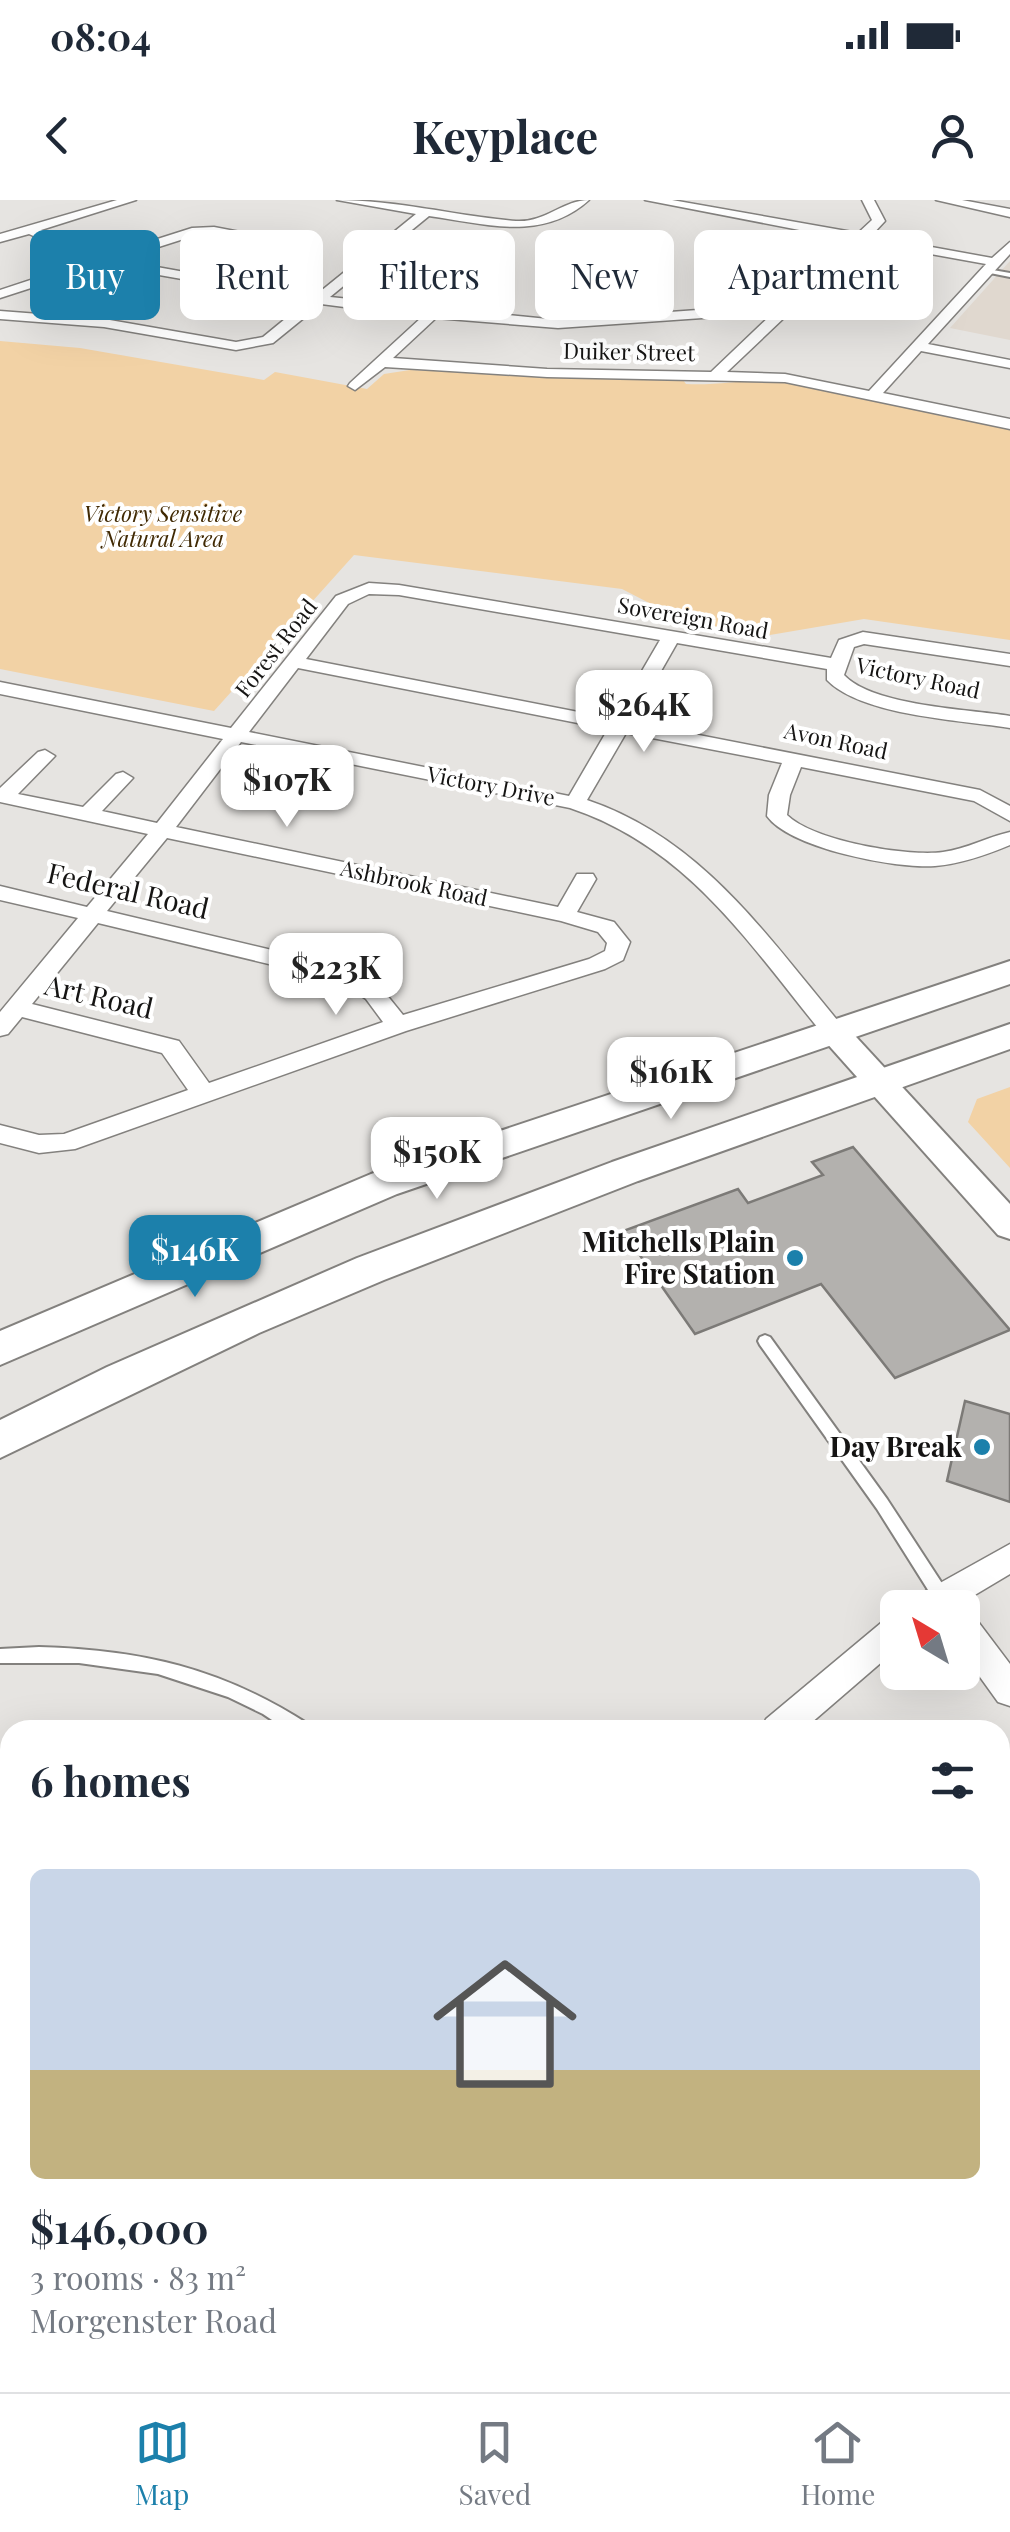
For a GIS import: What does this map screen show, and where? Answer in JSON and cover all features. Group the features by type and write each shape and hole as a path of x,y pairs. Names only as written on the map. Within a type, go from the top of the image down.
{"main road":[{"path":"0,1350 204,1258 384,1184 1010,972"},
{"path":"0,1440 187,1348 462,1232 1010,1036"}],"street":[{"path":"0,238 109,202 130,200"},
{"path":"343,200 520,225 552,220 580,202"},
{"path":"556,200 580,202"},
{"path":"651,200 817,230"},
{"path":"706,210 719,200"},
{"path":"868,200 880,219 869,230"},
{"path":"942,200 1010,214"},
{"path":"323,295 426,212"},
{"path":"874,395 1010,246"},
{"path":"933,254 991,266"},
{"path":"0,294 30,284"},
{"path":"0,314 104,323 236,346 255,346 292,320"},
{"path":"508,320 558,324 694,314"},
{"path":"355,386 427,320"},
{"path":"716,376 774,320"},
{"path":"918,346 1010,364"},
{"name":"Duiker Street","path":"382,362 547,373 785,378 1010,424"},
{"name":"Sovereign Road","path":"356,591 378,587 400,590 837,665"},
{"name":"Forest Road","path":"0,1028 163,830 342,600 356,591"},
{"path":"575,803 671,638"},
{"path":"837,665 846,644 864,638 1010,660"},
{"name":"Avon Road","path":"294,662 980,796 1010,814"},
{"name":"Victory Road","path":"837,665 835,680 849,691 1010,722"},
{"name":"Victory Drive","path":"0,688 575,803 630,821 669,846 700,876 835,1033"},
{"name":"Ashbrook Road","path":"2,796 45,756"},
{"path":"795,758 776,811 779,820 798,834 919,860 945,858 1010,838"},
{"path":"88,814 123,778"},
{"name":"Ashbrook Road","path":"2,796 564,915 606,928 619,942 615,956 398,1025"},
{"path":"564,915 585,879"},
{"name":"Federal Road","path":"0,893 348,975 374,994 398,1025"},
{"name":"Art Road","path":"16,1008 170,1047 204,1093"},
{"path":"0,1134 38,1144 66,1143 398,1025"},
{"path":"835,1033 1010,1226"},
{"path":"960,1590 1010,1558"},
{"path":"790,1720 880,1643"},
{"path":"980,1650 1010,1691"}],"lane":[{"path":"991,266 1010,274"},
{"path":"765,1341 882,1504 930,1590"},
{"path":"0,1656 38,1653 152,1665 218,1682 270,1706 289,1720"}],"shaded area":[{"path":"1010,261 1010,340 950,328"}],"green space":[{"name":"Victory Sensitive Natural Area","path":"0,341 80,348 264,380 275,372 367,389 384,374 410,370 683,380 686,384 787,382 1010,430 1010,640 864,619 770,635 686,622 622,589 354,555 214,711 0,669"},
{"path":"1010,1087 1010,1168 968,1122 977,1099"}],"building":[{"name":"Mitchells Plain Fire Station","path":"853,1147 1010,1330 895,1378 821,1284 695,1334 623,1231 738,1189 748,1203 823,1175 812,1162"},
{"name":"Day Break","path":"965,1401 1010,1414 1010,1502 947,1481"}],"place":[{"name":"Mitchells Plain Fire Station","path":"795,1258"},
{"name":"Day Break","path":"982,1447"}]}
